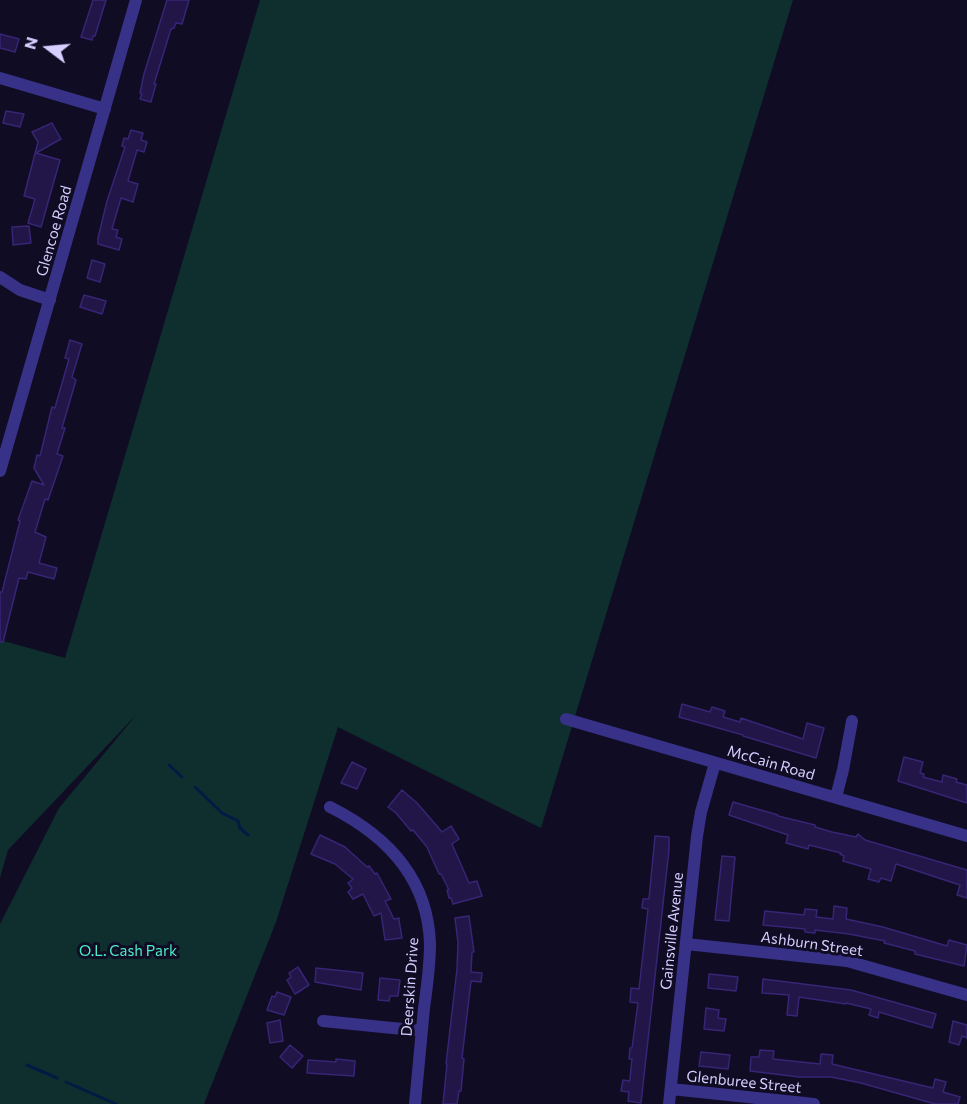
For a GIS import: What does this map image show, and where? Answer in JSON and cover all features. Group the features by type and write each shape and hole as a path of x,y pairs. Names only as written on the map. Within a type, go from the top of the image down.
{"street":[{"name":"Glencoe Road","path":"0,471 136,0"},
{"path":"0,78 105,109"},
{"path":"0,277 20,290 50,300"},
{"name":"McCain Road","path":"566,719 967,837"},
{"path":"836,797 852,721"},
{"name":"Gainsville Avenue","path":"669,1104 698,824 715,763"},
{"name":"Deerskin Drive","path":"330,807 362,824 382,840 404,866 419,894 428,924 430,945 415,1104"},
{"name":"Ashburn Street","path":"686,944 847,961 967,995"},
{"path":"323,1021 422,1031"},
{"name":"Glenburee Street","path":"671,1089 814,1104"}],"green space":[{"name":"O.L. Cash Park","path":"260,0 793,0 541,828 338,727 276,922 204,1104 0,1104 0,924 59,808 137,714 8,850 0,878 0,640 65,658"}],"building":[{"path":"93,0 106,0 92,40 81,37"},
{"path":"167,0 189,0 182,24 176,23 171,29 154,84 156,84 151,102 140,99 142,94 140,93"},
{"path":"0,34 19,39 15,52 0,48"},
{"path":"6,111 24,114 20,127 3,123"},
{"path":"52,123 61,139 36,153 60,160 41,227 28,223 35,199 24,196 38,142 32,132"},
{"path":"131,130 143,133 141,140 147,142 144,152 137,150 128,181 138,184 133,202 121,198 112,229 118,230 116,237 122,239 119,250 98,244 98,238 107,201 125,147 122,146 124,138 128,139"},
{"path":"29,226 31,243 13,245 12,227"},
{"path":"92,260 105,264 100,282 87,278"},
{"path":"84,295 106,301 102,314 80,307"},
{"path":"70,340 82,344 72,377 76,380 57,454 63,456 48,500 45,499 35,532 46,537 39,563 57,568 54,579 28,572 26,579 19,578 3,642 0,642 0,592 2,592 20,521 18,520 32,481 44,485 34,468 37,455 40,456 52,407 55,408 69,359 65,358"},
{"path":"682,704 710,712 712,707 725,711 723,717 740,722 741,718 803,739 807,723 824,728 816,758 679,717"},
{"path":"904,757 923,762 920,773 924,774 923,777 942,782 943,775 967,785 967,803 898,781"},
{"path":"352,762 366,769 357,789 341,783"},
{"path":"402,790 417,803 442,832 451,826 459,839 452,844 469,883 477,881 482,896 453,904 449,898 447,890 449,890 427,847 413,830 411,831 388,807"},
{"path":"733,802 832,832 856,837 858,834 865,840 967,870 967,898 957,895 960,885 896,864 891,881 881,878 879,882 868,879 871,869 843,861 844,856 841,853 809,845 808,849 786,843 788,835 729,815"},
{"path":"320,835 345,847 367,867 369,866 375,874 377,873 391,899 385,901 394,919 399,918 402,938 385,940 381,913 374,916 363,894 353,899 348,892 352,888 348,883 353,879 335,864 311,854"},
{"path":"655,836 669,837 669,850 641,1103 628,1101 629,1092 621,1091 623,1080 630,1081 632,1059 629,1059 630,1048 632,1048 638,1003 630,1002 631,988 639,989 648,909 642,908 643,899 649,899"},
{"path":"722,856 735,857 729,921 715,920"},
{"path":"834,906 847,908 846,919 883,927 947,946 949,940 967,945 964,966 915,954 915,951 884,943 885,941 849,934 815,930 815,933 805,932 805,929 763,925 765,911 804,915 805,909 817,910 816,917 833,919"},
{"path":"469,916 474,952 472,952 471,972 482,973 481,982 471,981 462,1058 464,1059 461,1091 459,1091 457,1104 443,1104 457,969 458,943 455,918"},
{"path":"298,967 309,985 295,994 287,980 291,977 289,973"},
{"path":"316,968 363,973 361,990 315,982"},
{"path":"709,974 738,977 736,991 708,988"},
{"path":"380,978 400,980 398,996 390,996 389,1001 378,1000"},
{"path":"763,979 851,990 936,1014 932,1028 879,1012 878,1018 869,1015 871,1009 846,1003 799,997 797,1016 787,1015 789,995 762,993"},
{"path":"277,992 291,997 284,1015 267,1010 272,996 275,997"},
{"path":"706,1008 719,1010 718,1018 726,1019 724,1031 704,1029"},
{"path":"280,1020 283,1041 270,1043 267,1023"},
{"path":"953,1021 967,1025 967,1038 962,1036 959,1045 949,1042"},
{"path":"290,1045 303,1056 292,1068 280,1057"},
{"path":"760,1050 774,1051 773,1059 820,1064 821,1054 833,1055 832,1064 933,1088 935,1079 946,1082 943,1092 960,1097 958,1104 935,1104 831,1077 799,1077 750,1071 751,1057 759,1057"},
{"path":"701,1052 730,1055 728,1069 699,1066"},
{"path":"336,1059 355,1061 354,1076 307,1073 308,1060 336,1062"}],"waterway":[{"path":"169,765 182,777"},
{"path":"195,787 222,813 238,821 240,828 248,835"},
{"path":"27,1065 57,1078"},
{"path":"66,1082 116,1104"}]}
